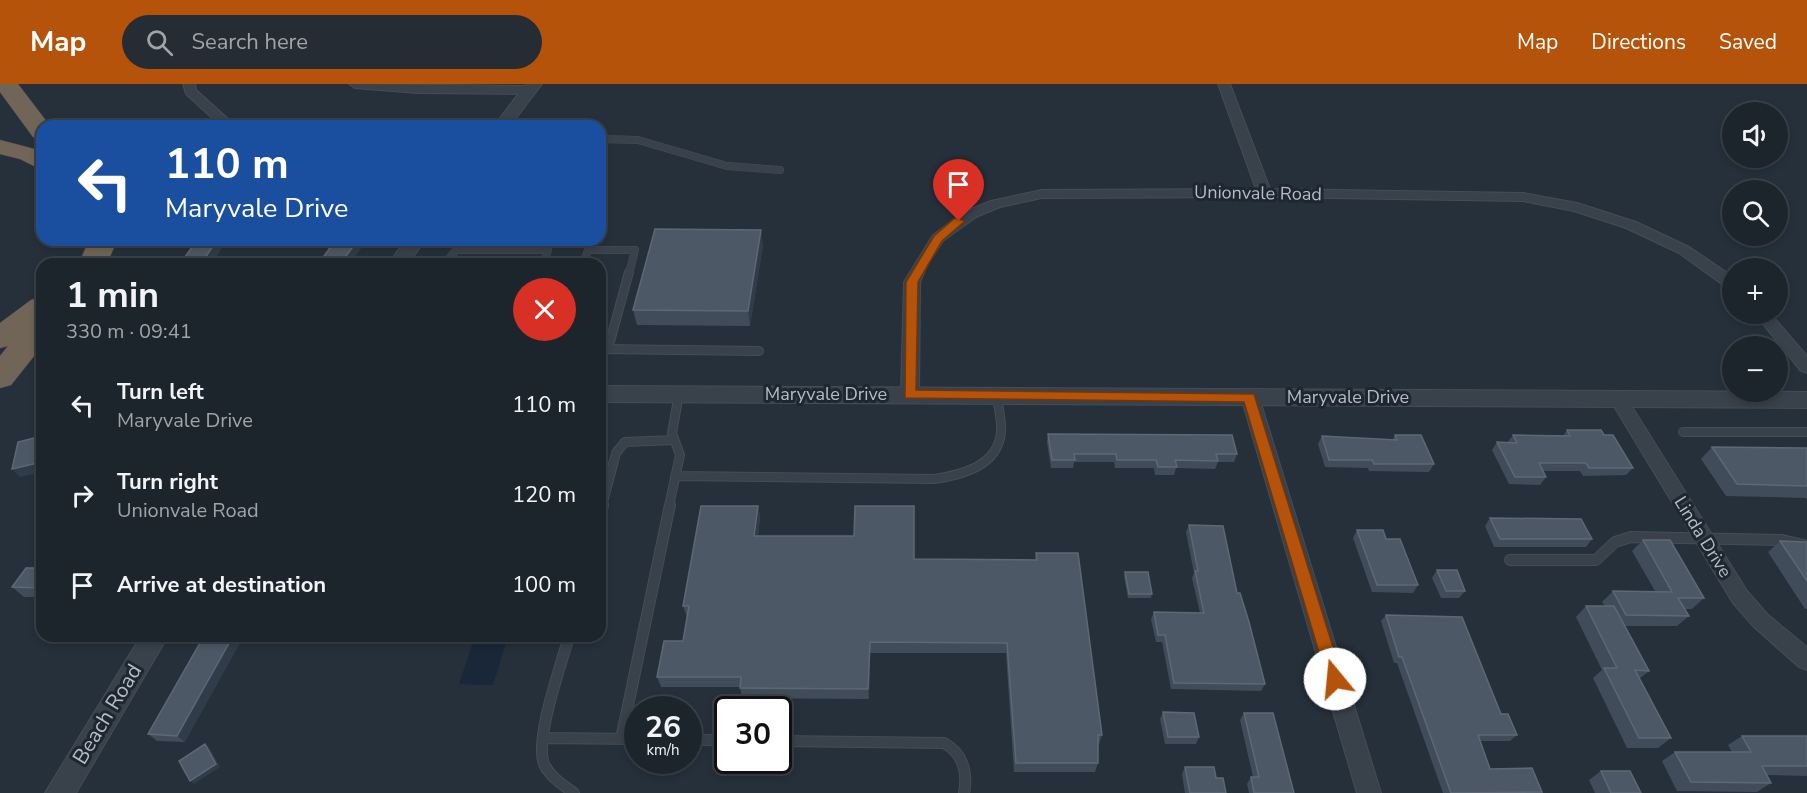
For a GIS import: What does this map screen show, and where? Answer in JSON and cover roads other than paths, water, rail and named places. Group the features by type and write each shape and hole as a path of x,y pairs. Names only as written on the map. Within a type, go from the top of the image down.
{"highway":[{"path":"6,84 36,124"},
{"path":"0,147 28,153 36,158"},
{"path":"0,338 36,311"},
{"path":"0,377 36,333"}],"street":[{"path":"189,84 190,91 222,120"},
{"path":"356,84 418,89 531,87"},
{"path":"1224,84 1265,193"},
{"path":"506,120 531,87"},
{"name":"Unionvale Road","path":"910,394 912,282 938,238 971,214 1014,200 1058,193 1497,196 1549,201 1604,215 1658,237 1700,260 1722,276"},
{"path":"1773,324 1801,353 1807,367"},
{"name":"Maryvale Drive","path":"606,394 1807,400"},
{"path":"1250,397 1369,793"},
{"name":"Linda Drive","path":"1618,398 1740,597 1761,621 1807,660"},
{"name":"Beach Road","path":"60,793 151,642"}],"lane":[{"path":"606,139 638,140 727,166 780,170"},
{"path":"450,258 456,250 548,250 545,258"},
{"path":"585,258 588,250 635,250 606,343"},
{"path":"606,349 759,351"},
{"path":"543,738 621,739 680,451 673,440 679,394"},
{"path":"675,476 934,479 961,475 986,460 996,450 1001,433 997,395"},
{"path":"1683,432 1807,432"},
{"path":"606,492 616,453 625,442 673,440"},
{"path":"1510,560 1596,560 1615,542 1631,537 1782,540 1807,546"},
{"path":"567,642 543,738 541,757 548,771 574,793"},
{"path":"792,741 944,743 952,746 963,762 964,793"}],"water":[{"path":"473,642 506,642 493,685 459,684"}]}
